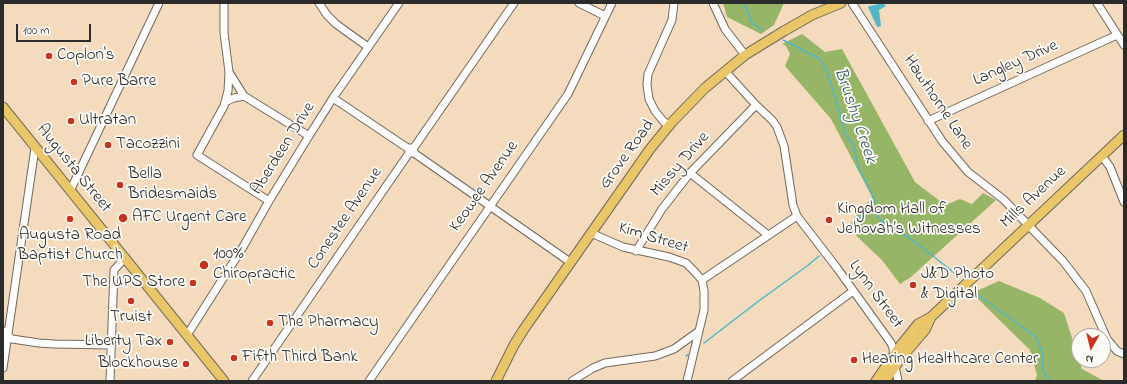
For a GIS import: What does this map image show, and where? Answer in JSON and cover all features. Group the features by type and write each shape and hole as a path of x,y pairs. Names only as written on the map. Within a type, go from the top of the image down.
{"main road":[{"name":"Grove Road","path":"496,381 524,329 570,262 650,149 688,104 745,55 812,15 841,3"},
{"name":"Augusta Street","path":"3,107 224,381"},
{"name":"Mills Avenue","path":"876,381 918,324 930,317 1124,136"},
{"name":"Mills Avenue","path":"886,381 895,366 925,330 930,317"}],"street":[{"path":"70,191 159,3"},
{"path":"224,3 224,34 229,72 226,102 197,155 269,201"},
{"path":"319,3 327,15 336,24 368,47"},
{"name":"Aberdeen Drive","path":"187,336 333,98 400,3"},
{"name":"Conestee Avenue","path":"252,381 514,3"},
{"path":"579,3 605,16"},
{"name":"Keowee Avenue","path":"369,381 568,94 612,3"},
{"path":"670,125 664,122 655,111 649,99 647,86 648,74 672,20 674,3"},
{"path":"713,3 725,29 745,55"},
{"name":"Hawthorne Lane","path":"852,3 942,141 968,172 1003,199 1063,261 1077,279 1088,297 1107,339 1117,351 1124,354"},
{"path":"1097,3 1124,45"},
{"name":"Langley Drive","path":"928,121 1117,35"},
{"path":"687,381 705,301 702,280 796,216 781,134 772,120 725,71"},
{"path":"229,72 244,96 309,136"},
{"path":"226,102 234,98 244,96"},
{"path":"333,98 570,262"},
{"name":"Missy Drive","path":"636,250 662,209 690,172 756,105"},
{"path":"3,368 5,333 35,148"},
{"path":"1102,156 1110,167 1124,202"},
{"path":"690,172 768,235"},
{"name":"Lynn Street","path":"796,216 891,342 898,381"},
{"name":"Kim Street","path":"591,233 617,245 680,260 694,270 702,280"},
{"path":"110,381 114,270 125,258"},
{"path":"732,381 853,291"},
{"path":"572,381 593,368 605,363 647,358 663,354 674,349 699,331"},
{"path":"5,333 15,339 54,344 111,345"}],"green space":[{"path":"723,3 784,3 774,25 761,34 727,17"},
{"path":"802,34 825,52 842,49 915,182 945,205 960,199 972,204 983,193 996,200 911,277 900,284 882,260 847,227 872,197 831,119 785,66 790,54 786,46 782,44"},
{"path":"999,281 1040,298 1064,313 1071,335 1071,368 1082,368 1104,381 1035,381 1037,375 1030,350 972,293"}],"water":[{"path":"883,3 886,6 879,10 881,26 877,27 868,7"}],"waterway":[{"name":"Brushy Creek","path":"744,3 752,23 762,30"},
{"name":"Brushy Creek","path":"783,40 820,59 828,74 845,134 853,144 859,168 875,201 877,216 887,226 910,238 957,275"},
{"path":"850,228 864,212 876,206"},
{"path":"704,343 819,256"},
{"name":"Brushy Creek","path":"974,292 1036,337 1043,355 1043,372 1051,381"}],"place":[{"name":"Coplon's","path":"49,56"},
{"name":"Pure Barre","path":"74,82"},
{"name":"Ultratan","path":"71,121"},
{"name":"Tacozzini","path":"108,145"},
{"name":"Bella Bridesmaids","path":"120,185"},
{"name":"AFC Urgent Care","path":"123,218"},
{"name":"Augusta Road Baptist Church","path":"70,219"},
{"name":"Kingdom Hall of Jehovah’s Witnesses","path":"829,220"},
{"name":"100% Chiropractic","path":"204,265"},
{"name":"The UPS Store","path":"193,283"},
{"name":"J&D Photo & Digital","path":"913,285"},
{"name":"Truist","path":"131,301"},
{"name":"The Pharmacy","path":"270,323"},
{"name":"Liberty Tax","path":"170,342"},
{"name":"Fifth Third Bank","path":"234,358"},
{"name":"Hearing Healthcare Center","path":"854,360"},
{"name":"Blockhouse","path":"186,364"}]}
